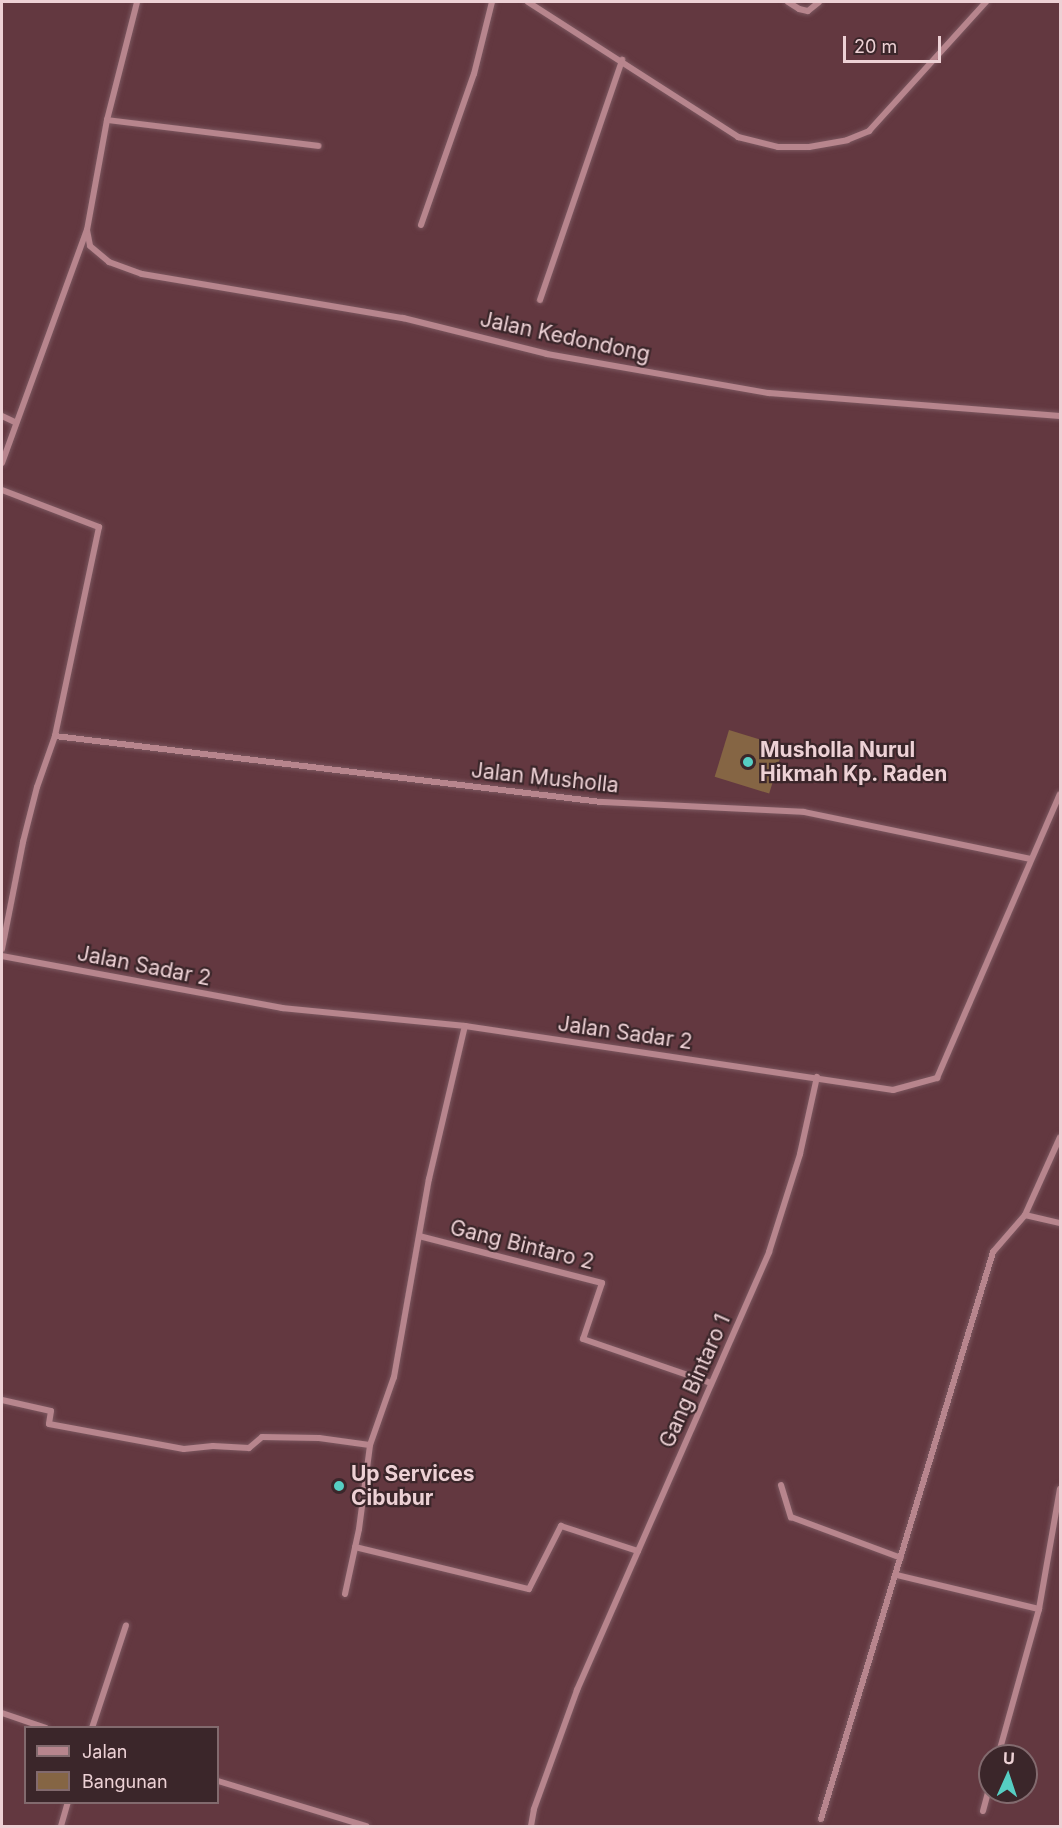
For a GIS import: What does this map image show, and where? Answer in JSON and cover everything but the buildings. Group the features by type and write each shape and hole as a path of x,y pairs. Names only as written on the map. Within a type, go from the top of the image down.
{"street":[{"path":"2,463 15,422 87,230 107,120 137,2"},
{"path":"421,225 474,74 492,2"},
{"path":"528,2 622,60 738,137 778,147 809,147 847,140 868,131 986,2"},
{"path":"788,2 799,9 808,11 819,2"},
{"path":"540,300 622,60"},
{"path":"107,120 318,146"},
{"name":"Jalan Kedondong","path":"87,230 90,246 109,262 142,274 403,318 547,354 769,393 935,404 1060,416"},
{"path":"2,416 15,422"},
{"path":"2,490 99,527 55,736 37,787 23,842 2,949"},
{"name":"Jalan Musholla","path":"55,736 601,802 804,812 1030,859"},
{"name":"Jalan Sadar 2","path":"2,956 282,1008 465,1026 893,1090 937,1078 1030,859 1060,795"},
{"name":"Gang Bintaro 2","path":"345,1594 355,1547 370,1445 394,1377 414,1252 465,1026"},
{"name":"Gang Bintaro 1","path":"531,1827 534,1809 577,1690 769,1252 800,1154 817,1077"},
{"path":"821,1820 993,1252 1025,1215 1060,1137"},
{"path":"1025,1215 1060,1223"},
{"name":"Gang Bintaro 2","path":"419,1236 602,1283 583,1339 711,1383"},
{"path":"2,1400 51,1411 49,1424 184,1449 213,1446 249,1448 262,1437 320,1438 370,1445"},
{"path":"781,1485 791,1517 901,1557"},
{"path":"1001,1744 1038,1609 1060,1489"},
{"path":"355,1547 529,1589 561,1526 638,1551"},
{"path":"897,1575 1038,1609"},
{"path":"93,1726 126,1625"},
{"path":"2,1713 40,1726"},
{"path":"219,1781 366,1827"},
{"path":"61,1827 68,1804"},
{"path":"983,1811 985,1804"}],"place":[{"name":"Musholla Nurul Hikmah Kp. Raden","path":"748,762"},
{"name":"Up Services Cibubur","path":"339,1486"}]}
